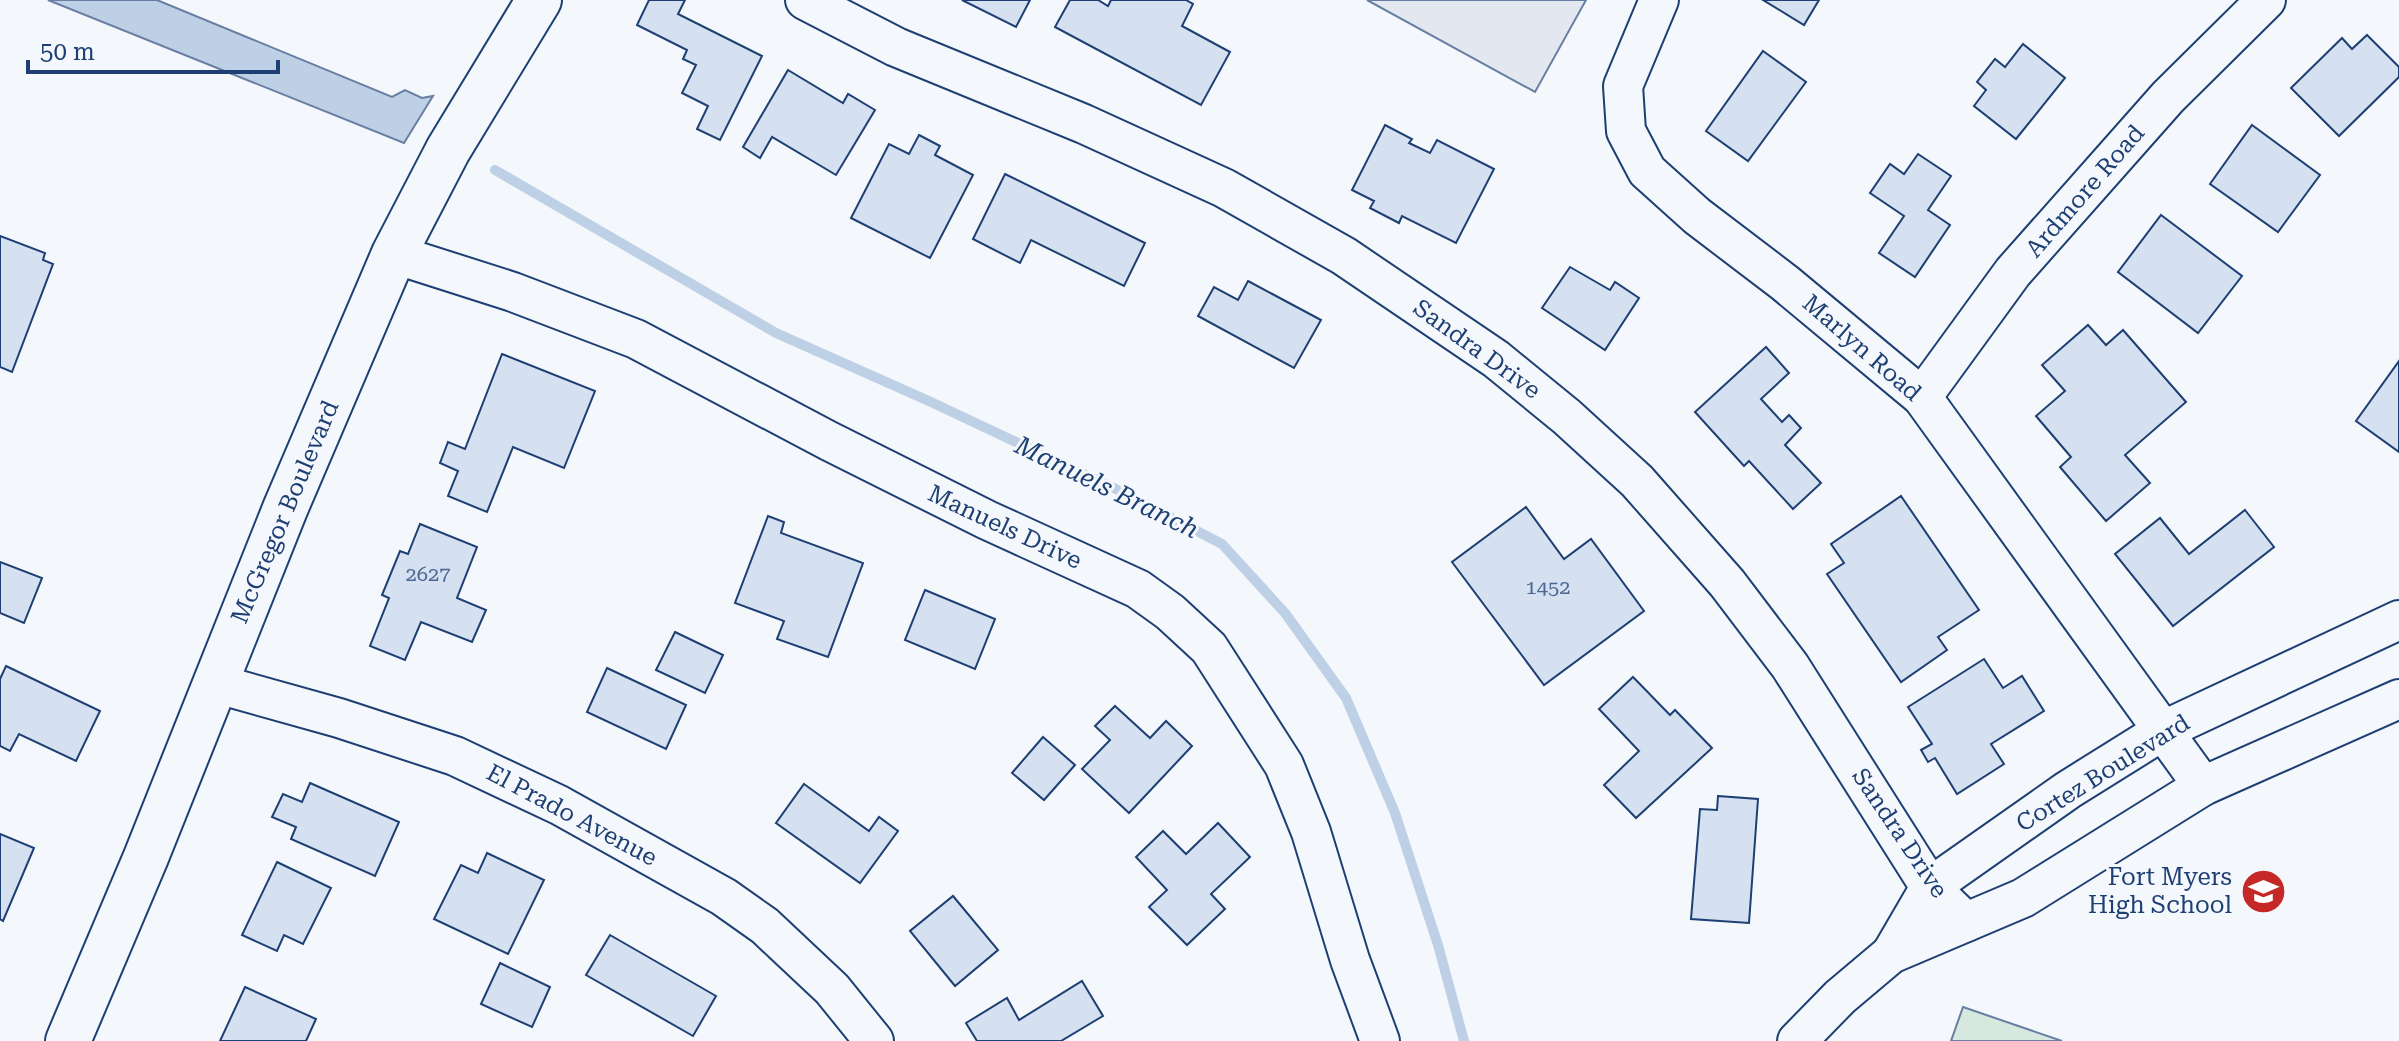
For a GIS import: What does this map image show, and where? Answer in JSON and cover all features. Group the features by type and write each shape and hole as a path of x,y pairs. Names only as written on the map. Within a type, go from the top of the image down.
{"main road":[{"name":"McGregor Boulevard","path":"68,1041 394,254 448,150 539,0"}],"street":[{"name":"Sandra Drive","path":"805,0 896,47 1084,124 1224,188 1344,256 1496,359 1567,417 1637,481 1727,583 1790,666 1930,887 1966,922"},
{"name":"Marlyn Road","path":"1659,0 1623,86 1626,131 1647,171 1697,216 1785,283 1922,397 2203,786"},
{"name":"Ardmore Road","path":"1922,397 2013,272 2168,97 2266,0"},
{"name":"Manuels Drive","path":"394,254 513,292 636,339 987,520 1138,589 1170,612 1209,648 1284,765 1311,832 1350,960 1380,1041"},
{"name":"Cortez Boulevard","path":"1891,954 1930,887 2068,790 2164,730 2399,620"},
{"name":"El Prado Avenue","path":"214,683 339,718 455,756 559,805 724,897 765,926 832,989 874,1041"},
{"name":"Cortez Boulevard","path":"1797,1041 1840,997 1891,954 2023,898 2203,786 2399,699"}],"shaded area":[{"path":"1367,0 1586,0 1535,92"},
{"path":"1963,1007 2062,1041 1951,1041"}],"water":[{"path":"48,0 157,0 392,97 405,90 422,98 433,96 404,143"}],"building":[{"path":"649,0 685,0 678,14 762,56 720,140 697,129 708,106 682,93 696,65 683,59 687,50 637,25"},
{"path":"962,0 1030,0 1016,27"},
{"path":"1070,0 1098,0 1108,6 1111,0 1186,0 1193,4 1182,26 1230,52 1201,105 1055,27"},
{"path":"1763,0 1819,0 1804,25"},
{"path":"2367,35 2399,67 2399,77 2339,136 2291,88 2342,38 2352,49"},
{"path":"2023,44 2065,78 2016,139 1974,106 1986,90 1977,82 1995,59 2005,67"},
{"path":"1763,51 1806,82 1748,161 1706,131"},
{"path":"788,70 843,103 848,94 875,110 836,175 772,137 760,158 743,147"},
{"path":"1385,125 1412,139 1409,143 1430,153 1437,140 1494,169 1456,243 1402,216 1399,223 1370,208 1374,201 1352,190"},
{"path":"2252,125 2320,175 2278,232 2210,184"},
{"path":"919,135 940,146 935,155 973,175 930,258 851,218 889,144 909,154"},
{"path":"1918,154 1951,176 1928,210 1950,225 1915,277 1879,253 1904,216 1870,193 1890,164 1904,174"},
{"path":"1005,174 1145,243 1124,286 1031,240 1020,263 973,239"},
{"path":"2161,215 2242,276 2198,333 2118,272"},
{"path":"0,236 45,253 43,260 53,264 12,372 0,367"},
{"path":"1570,267 1610,290 1615,282 1639,298 1605,350 1542,308"},
{"path":"1248,281 1321,320 1294,368 1198,316 1214,287 1238,300"},
{"path":"2088,325 2106,345 2123,330 2186,402 2125,455 2150,483 2106,521 2060,467 2071,457 2036,416 2065,391 2042,365"},
{"path":"1766,347 1789,373 1761,399 1782,422 1789,415 1801,428 1785,445 1821,483 1793,509 1749,461 1744,466 1695,412"},
{"path":"502,354 595,391 564,468 513,447 487,512 448,496 458,471 440,463 448,442 465,449"},
{"path":"2399,361 2399,452 2356,421"},
{"path":"1901,496 1979,610 1938,637 1947,650 1901,682 1827,574 1844,563 1831,544"},
{"path":"1526,507 1564,559 1591,539 1644,611 1544,685 1452,562"},
{"path":"2245,510 2274,547 2173,626 2115,554 2160,518 2189,554"},
{"path":"768,516 784,522 781,533 863,563 828,657 777,639 784,621 735,603"},
{"path":"420,524 477,547 457,598 486,610 472,642 421,622 405,660 370,646 389,598 382,595 400,551 408,554"},
{"path":"0,562 42,578 24,623 0,613"},
{"path":"925,590 995,619 975,669 905,640"},
{"path":"675,632 723,655 705,693 656,670"},
{"path":"1984,659 2003,688 2022,676 2044,711 1991,744 2004,764 1957,794 1935,758 1928,762 1921,750 1932,744 1908,707"},
{"path":"6,666 100,711 76,761 19,734 10,751 0,746 0,679"},
{"path":"607,668 686,705 666,749 587,712"},
{"path":"1633,677 1670,715 1675,710 1712,748 1636,818 1604,785 1639,751 1599,709"},
{"path":"1115,706 1150,738 1166,721 1192,746 1129,813 1082,769 1110,740 1095,726"},
{"path":"1043,737 1075,765 1044,800 1012,773"},
{"path":"310,783 399,822 375,876 291,839 296,827 272,817 283,794 302,802"},
{"path":"804,784 869,831 879,817 898,831 860,883 776,823"},
{"path":"1718,796 1758,799 1749,923 1691,919 1700,809 1717,810"},
{"path":"1218,823 1250,857 1211,894 1225,909 1187,945 1149,907 1167,890 1136,857 1163,831 1186,854"},
{"path":"0,834 34,848 3,921 0,919"},
{"path":"487,853 544,880 508,954 434,919 461,865 478,873"},
{"path":"277,862 331,888 303,944 284,935 277,951 242,935"},
{"path":"953,896 998,950 955,986 910,931"},
{"path":"610,935 716,996 693,1036 586,975"},
{"path":"500,963 550,987 532,1027 481,1004"},
{"path":"1082,981 1103,1016 1061,1041 977,1041 966,1023 1007,998 1019,1020"},
{"path":"245,987 316,1019 306,1041 220,1041"}],"waterway":[{"name":"Manuels Branch","path":"495,170 776,333 1120,491 1222,544 1285,613 1346,698 1395,813 1438,945 1464,1041"}],"place":[{"name":"Fort Myers High School","path":"2263,891"}]}
